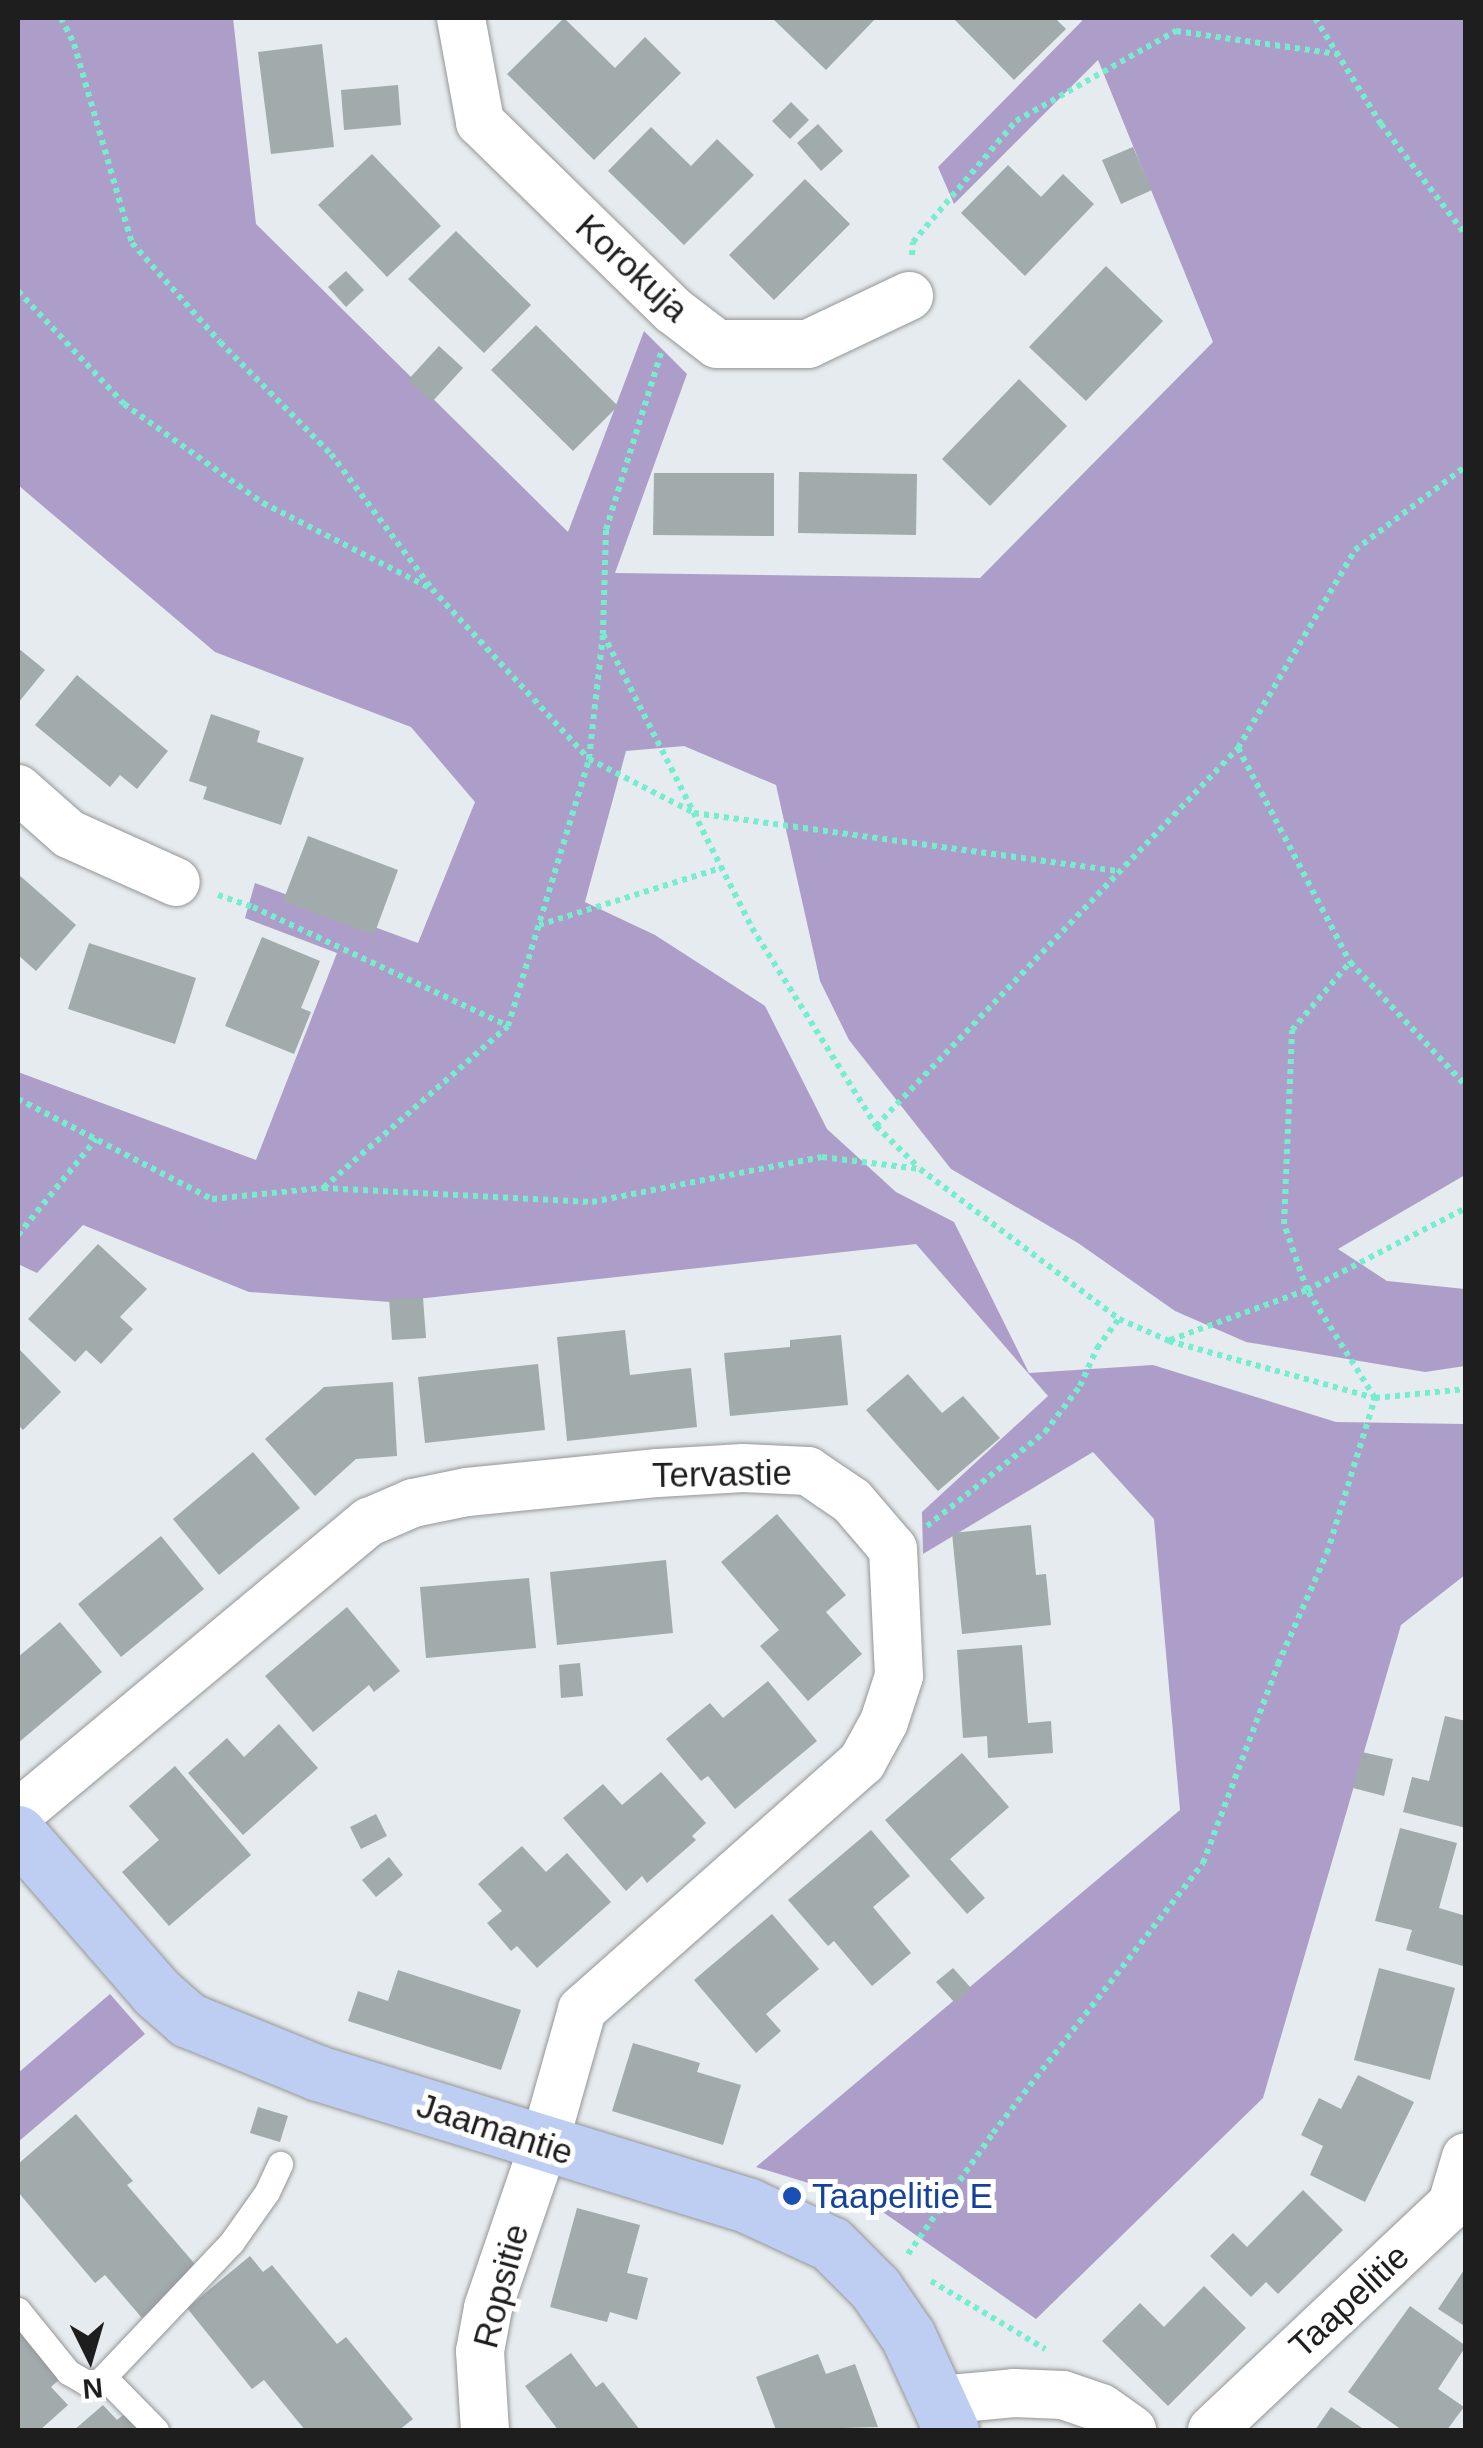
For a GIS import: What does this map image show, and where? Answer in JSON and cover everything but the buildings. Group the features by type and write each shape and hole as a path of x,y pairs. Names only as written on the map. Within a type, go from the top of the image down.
{"street":[{"name":"Korokuja","path":"460,18 480,122 674,311 718,344 808,344 909,296"},
{"path":"18,789 69,834 176,882"},
{"name":"Tervastie","path":"18,1814 369,1522 413,1503 468,1492 658,1472 743,1468 808,1471 852,1502 893,1549"},
{"path":"544,2144 582,2010 862,1762 884,1722 899,1676 893,1549"},
{"name":"Jaamantie","path":"18,1833 156,1992 188,2020 318,2073 749,2206 830,2244 875,2288 908,2336 946,2415"},
{"name":"Ropsitie","path":"485,2430 480,2351 488,2308 544,2144"},
{"name":"Taapelitie","path":"1212,2430 1452,2204 1466,2158"},
{"path":"946,2415 1014,2393 1063,2395 1101,2408 1132,2430"}],"lane":[{"path":"18,2310 68,2372 85,2382 104,2376 231,2244 267,2192 280,2164"},
{"path":"104,2376 156,2430"}],"path":[{"path":"62,18 74,44 132,243 220,342 331,454 432,589 589,759 694,813 1120,871"},
{"path":"1315,18 1382,124 1466,235"},
{"path":"909,296 913,242 1016,121 1176,31 1338,54"},
{"path":"18,291 124,404 263,503 432,589"},
{"path":"323,1188 508,1026 589,759 603,634 606,530 674,311"},
{"path":"876,1126 1238,748 1355,550 1466,466"},
{"path":"603,634 752,928 876,1126 920,1168 1119,1319 1169,1341 1375,1398 1466,1389"},
{"path":"1238,748 1350,962 1466,1086"},
{"path":"538,926 721,868"},
{"path":"176,882 253,907 508,1026"},
{"path":"900,2264 992,2133 1202,1863 1278,1664 1326,1552 1375,1398 1307,1290 1284,1224 1292,1030 1350,962"},
{"path":"18,1099 212,1199 323,1188 592,1202 822,1157 920,1168"},
{"path":"18,1235 96,1139"},
{"path":"1169,1341 1307,1290 1466,1208"},
{"path":"893,1549 960,1504 1045,1432 1080,1386 1098,1348 1119,1319"},
{"path":"916,2273 1052,2354"}],"shaded area":[{"path":"18,18 233,18 256,224 568,532 644,331 687,374 615,573 980,578 1213,342 1098,60 954,204 938,167 1081,18 1465,18 1465,1175 1338,1249 1387,1281 1465,1289 1465,1366 1425,1372 1246,1342 1175,1311 1078,1243 951,1169 849,1040 820,981 776,785 684,746 626,751 585,902 655,935 765,1006 827,1129 896,1192 954,1222 1029,1373 1153,1365 1336,1422 1465,1424 1465,1575 1401,1625 1263,2098 1036,2319 867,2201 756,2167 1180,1810 1154,1519 1093,1452 923,1554 922,1512 1048,1396 916,1244 390,1302 249,1292 83,1225 37,1273 18,1264 18,1072 256,1160 337,953 245,918 255,883 418,943 475,802 411,727 215,652 18,485"},
{"path":"110,1994 145,2034 18,2142 18,2073"}],"place":[{"name":"Taapelitie E","path":"792,2196"}]}
